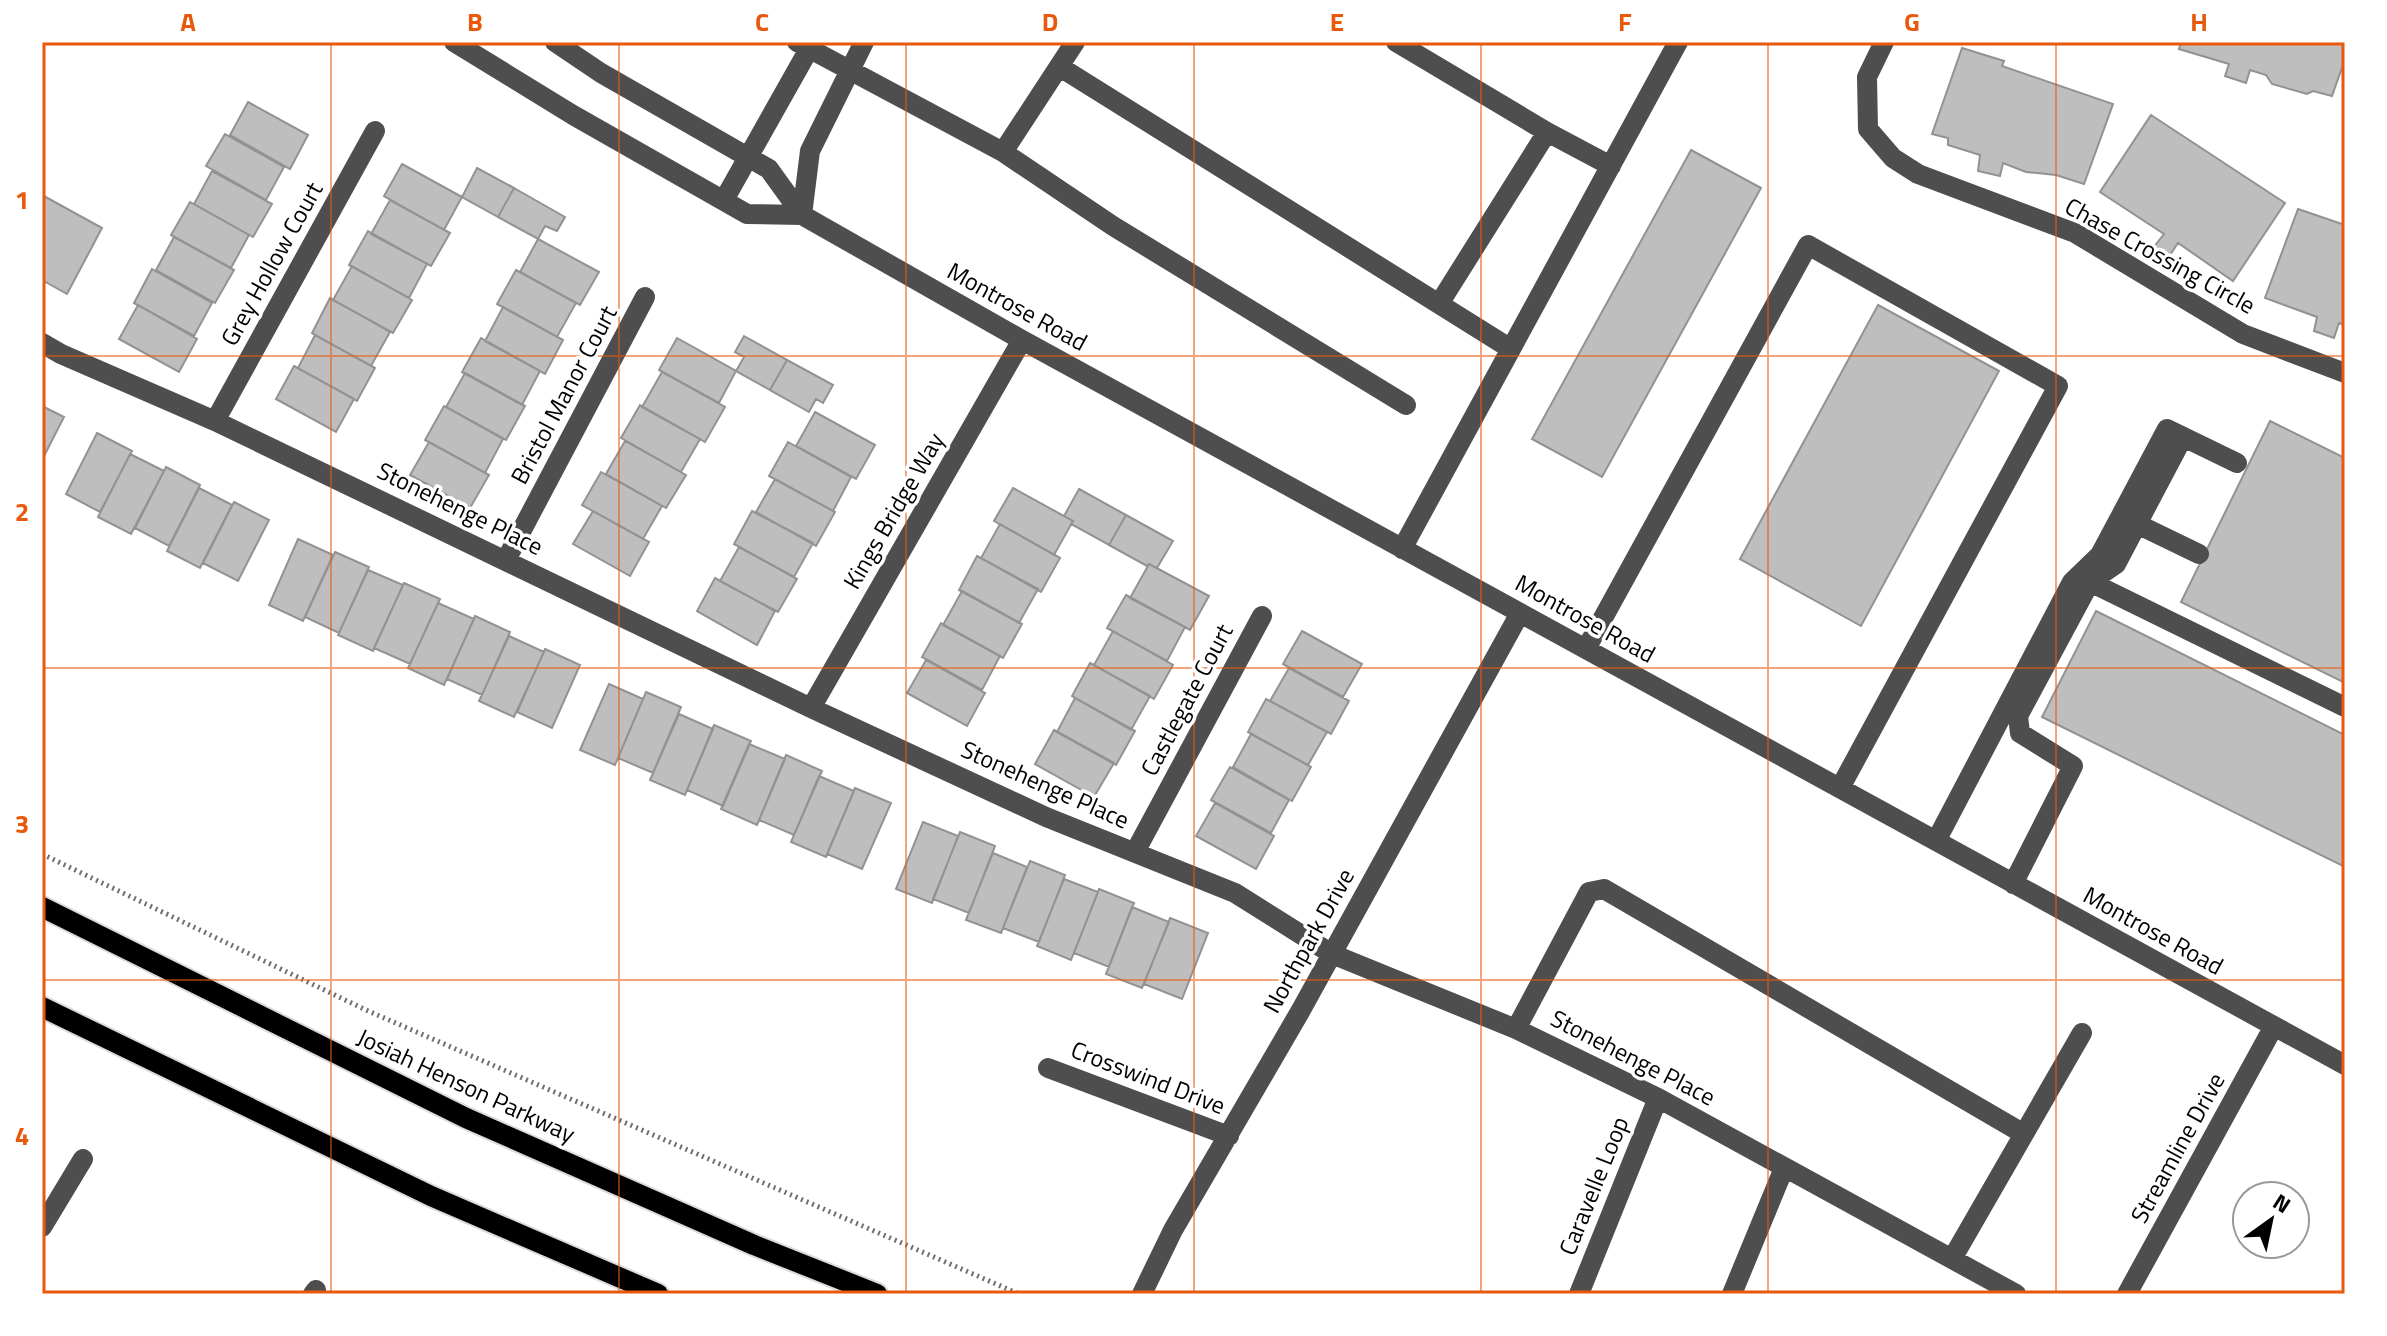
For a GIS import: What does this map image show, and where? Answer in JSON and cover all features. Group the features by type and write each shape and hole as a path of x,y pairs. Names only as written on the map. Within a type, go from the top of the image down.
{"main road":[{"name":"Josiah Henson Parkway","path":"42,907 466,1118 754,1245 877,1294"},
{"path":"42,1007 431,1196 658,1294"}],"street":[{"name":"Montrose Road","path":"454,42 573,115 747,214 802,215"},
{"name":"Montrose Road","path":"555,42 601,73 769,169 802,215 1022,340 2345,1065"},
{"path":"802,215 810,151 864,42"},
{"path":"1003,152 1075,42"},
{"path":"1396,42 1547,132 1611,166"},
{"path":"1402,549 1678,42"},
{"name":"Chase Crossing Circle","path":"1884,42 1867,77 1868,129 1893,158 1918,174 2075,233 2243,334 2345,373"},
{"path":"724,200 803,46 1003,152 1113,226 1406,405"},
{"path":"1060,67 1511,349"},
{"name":"Grey Hollow Court","path":"215,421 375,131"},
{"path":"1439,304 1547,132"},
{"path":"1586,649 1808,245 2058,386 1840,788"},
{"name":"Bristol Manor Court","path":"506,560 645,297"},
{"name":"Kings Bridge Way","path":"811,708 1022,340"},
{"name":"Stonehenge Place","path":"42,343 215,421 811,708 1046,817 1235,893 1332,954 1516,1029 1658,1098 2016,1294"},
{"path":"1936,841 2072,582 2100,555 2167,429 2237,463"},
{"path":"2013,884 2073,766 2020,733 2018,716 2090,582 2116,564 2183,437"},
{"path":"2137,524 2199,554"},
{"path":"2090,582 2345,707"},
{"name":"Northpark Drive","path":"1142,1294 1173,1230 1332,954 1520,613"},
{"name":"Castlegate Court","path":"1135,852 1262,616"},
{"path":"1516,1029 1589,892 1604,889 2024,1134"},
{"name":"Streamline Drive","path":"2127,1294 2274,1026"},
{"path":"1952,1259 2082,1033"},
{"name":"Crosswind Drive","path":"1048,1068 1229,1136"},
{"name":"Caravelle Loop","path":"1579,1294 1658,1098"},
{"path":"42,1227 83,1159"},
{"path":"1732,1294 1784,1168"}],"path":[{"path":"42,854 366,1010 1019,1294"}],"building":[{"path":"2181,42 2345,42 2345,59 2332,96 2313,91 2307,94 2272,84 2266,75 2250,70 2246,83 2225,76 2229,64 2179,49"},
{"path":"1962,48 2004,61 2002,66 2113,104 2084,184 2056,175 2026,172 2003,163 2000,176 1978,171 1980,155 1948,145 1948,138 1932,134"},
{"path":"248,102 308,135 290,169 230,135"},
{"path":"2151,115 2285,203 2233,281 2178,243 2168,258 2153,248 2164,234 2100,192"},
{"path":"225,134 284,167 266,200 206,166"},
{"path":"1691,150 1761,188 1602,477 1532,439"},
{"path":"402,164 462,197 444,230 384,196"},
{"path":"477,168 514,188 498,217 462,197"},
{"path":"212,171 272,204 253,237 194,204"},
{"path":"514,188 565,217 557,231 545,226 538,239 498,217"},
{"path":"42,195 102,228 67,294 42,280"},
{"path":"390,200 450,233 431,266 371,234"},
{"path":"190,202 249,235 231,268 171,235"},
{"path":"2298,209 2345,225 2345,325 2339,323 2334,338 2314,331 2317,317 2265,298"},
{"path":"368,231 427,264 409,298 349,265"},
{"path":"174,237 234,270 215,303 156,270"},
{"path":"538,239 599,272 580,305 520,272"},
{"path":"352,266 412,300 393,333 333,300"},
{"path":"152,269 212,303 194,336 134,303"},
{"path":"516,270 576,303 557,337 497,304"},
{"path":"330,298 390,332 371,366 312,333"},
{"path":"138,305 197,339 179,372 119,339"},
{"path":"1878,305 1999,371 1861,626 1740,559"},
{"path":"503,307 563,340 545,374 485,341"},
{"path":"315,335 375,368 357,401 298,368"},
{"path":"744,336 787,360 770,390 736,371 744,357 735,352"},
{"path":"481,338 540,371 522,405 462,372"},
{"path":"677,338 736,371 719,403 659,370"},
{"path":"787,360 833,385 823,403 816,399 809,412 770,390"},
{"path":"294,366 354,399 336,432 276,399"},
{"path":"662,372 725,407 705,442 642,407"},
{"path":"465,373 525,406 506,440 446,407"},
{"path":"640,405 700,439 681,472 621,438"},
{"path":"42,406 64,417 42,460"},
{"path":"444,406 503,439 485,473 425,440"},
{"path":"815,412 875,445 856,479 796,446"},
{"path":"2270,421 2345,458 2345,683 2181,602"},
{"path":"97,433 132,451 100,512 66,494"},
{"path":"625,441 686,475 666,508 606,474"},
{"path":"429,442 489,475 470,508 410,475"},
{"path":"788,442 851,477 833,511 769,476"},
{"path":"130,454 164,471 131,534 98,517"},
{"path":"166,467 200,485 169,546 135,528"},
{"path":"601,472 662,506 643,539 582,505"},
{"path":"775,479 835,512 816,546 756,512"},
{"path":"199,488 232,505 200,568 167,551"},
{"path":"1013,488 1073,521 1054,555 994,521"},
{"path":"1079,489 1126,515 1109,545 1071,524 1073,521 1064,516"},
{"path":"234,502 269,520 238,581 203,563"},
{"path":"593,511 649,542 630,576 573,544"},
{"path":"752,511 813,543 794,577 734,544"},
{"path":"1126,515 1173,541 1157,568 1147,566 1109,545"},
{"path":"1000,524 1060,558 1041,592 981,558"},
{"path":"298,539 333,555 303,621 269,605"},
{"path":"739,547 797,579 778,612 720,581"},
{"path":"335,552 369,567 339,633 305,617"},
{"path":"977,556 1038,589 1019,623 959,590"},
{"path":"1149,564 1209,596 1190,630 1130,598"},
{"path":"368,570 403,585 373,651 338,635"},
{"path":"715,578 775,611 757,645 697,611"},
{"path":"404,583 440,599 410,664 374,648"},
{"path":"962,591 1022,624 1003,658 943,625"},
{"path":"1126,595 1185,627 1167,661 1107,628"},
{"path":"438,603 474,619 444,685 408,668"},
{"path":"2096,611 2345,735 2345,867 2042,717"},
{"path":"475,616 510,632 482,695 447,679"},
{"path":"941,623 1000,656 982,690 922,657"},
{"path":"1113,631 1173,665 1154,699 1094,665"},
{"path":"1302,631 1362,664 1343,697 1283,664"},
{"path":"509,636 544,652 514,717 479,701"},
{"path":"545,649 580,665 552,728 517,712"},
{"path":"926,660 985,693 967,726 907,693"},
{"path":"1090,663 1150,696 1131,730 1072,696"},
{"path":"1289,668 1349,701 1331,734 1270,701"},
{"path":"609,684 643,699 615,765 580,750"},
{"path":"646,692 681,707 653,773 618,758"},
{"path":"1075,698 1135,731 1116,765 1057,732"},
{"path":"1266,699 1327,732 1308,765 1248,732"},
{"path":"679,714 713,729 685,795 650,780"},
{"path":"714,725 751,741 723,806 687,790"},
{"path":"1054,730 1114,763 1094,797 1035,764"},
{"path":"1251,734 1311,767 1292,801 1233,767"},
{"path":"749,744 785,759 757,825 721,809"},
{"path":"786,755 822,771 794,835 759,820"},
{"path":"1230,767 1289,800 1271,833 1211,800"},
{"path":"819,776 854,791 826,857 791,842"},
{"path":"855,788 891,803 862,869 827,854"},
{"path":"1215,803 1274,836 1256,869 1196,836"},
{"path":"923,822 958,836 932,903 896,889"},
{"path":"960,832 995,846 969,913 933,899"},
{"path":"993,853 1027,867 1001,933 966,920"},
{"path":"1030,861 1065,875 1039,942 1003,928"},
{"path":"1064,879 1098,892 1071,960 1037,946"},
{"path":"1099,889 1134,903 1109,967 1074,953"},
{"path":"1132,907 1169,922 1142,988 1106,974"},
{"path":"1170,918 1208,933 1182,999 1144,984"}]}
